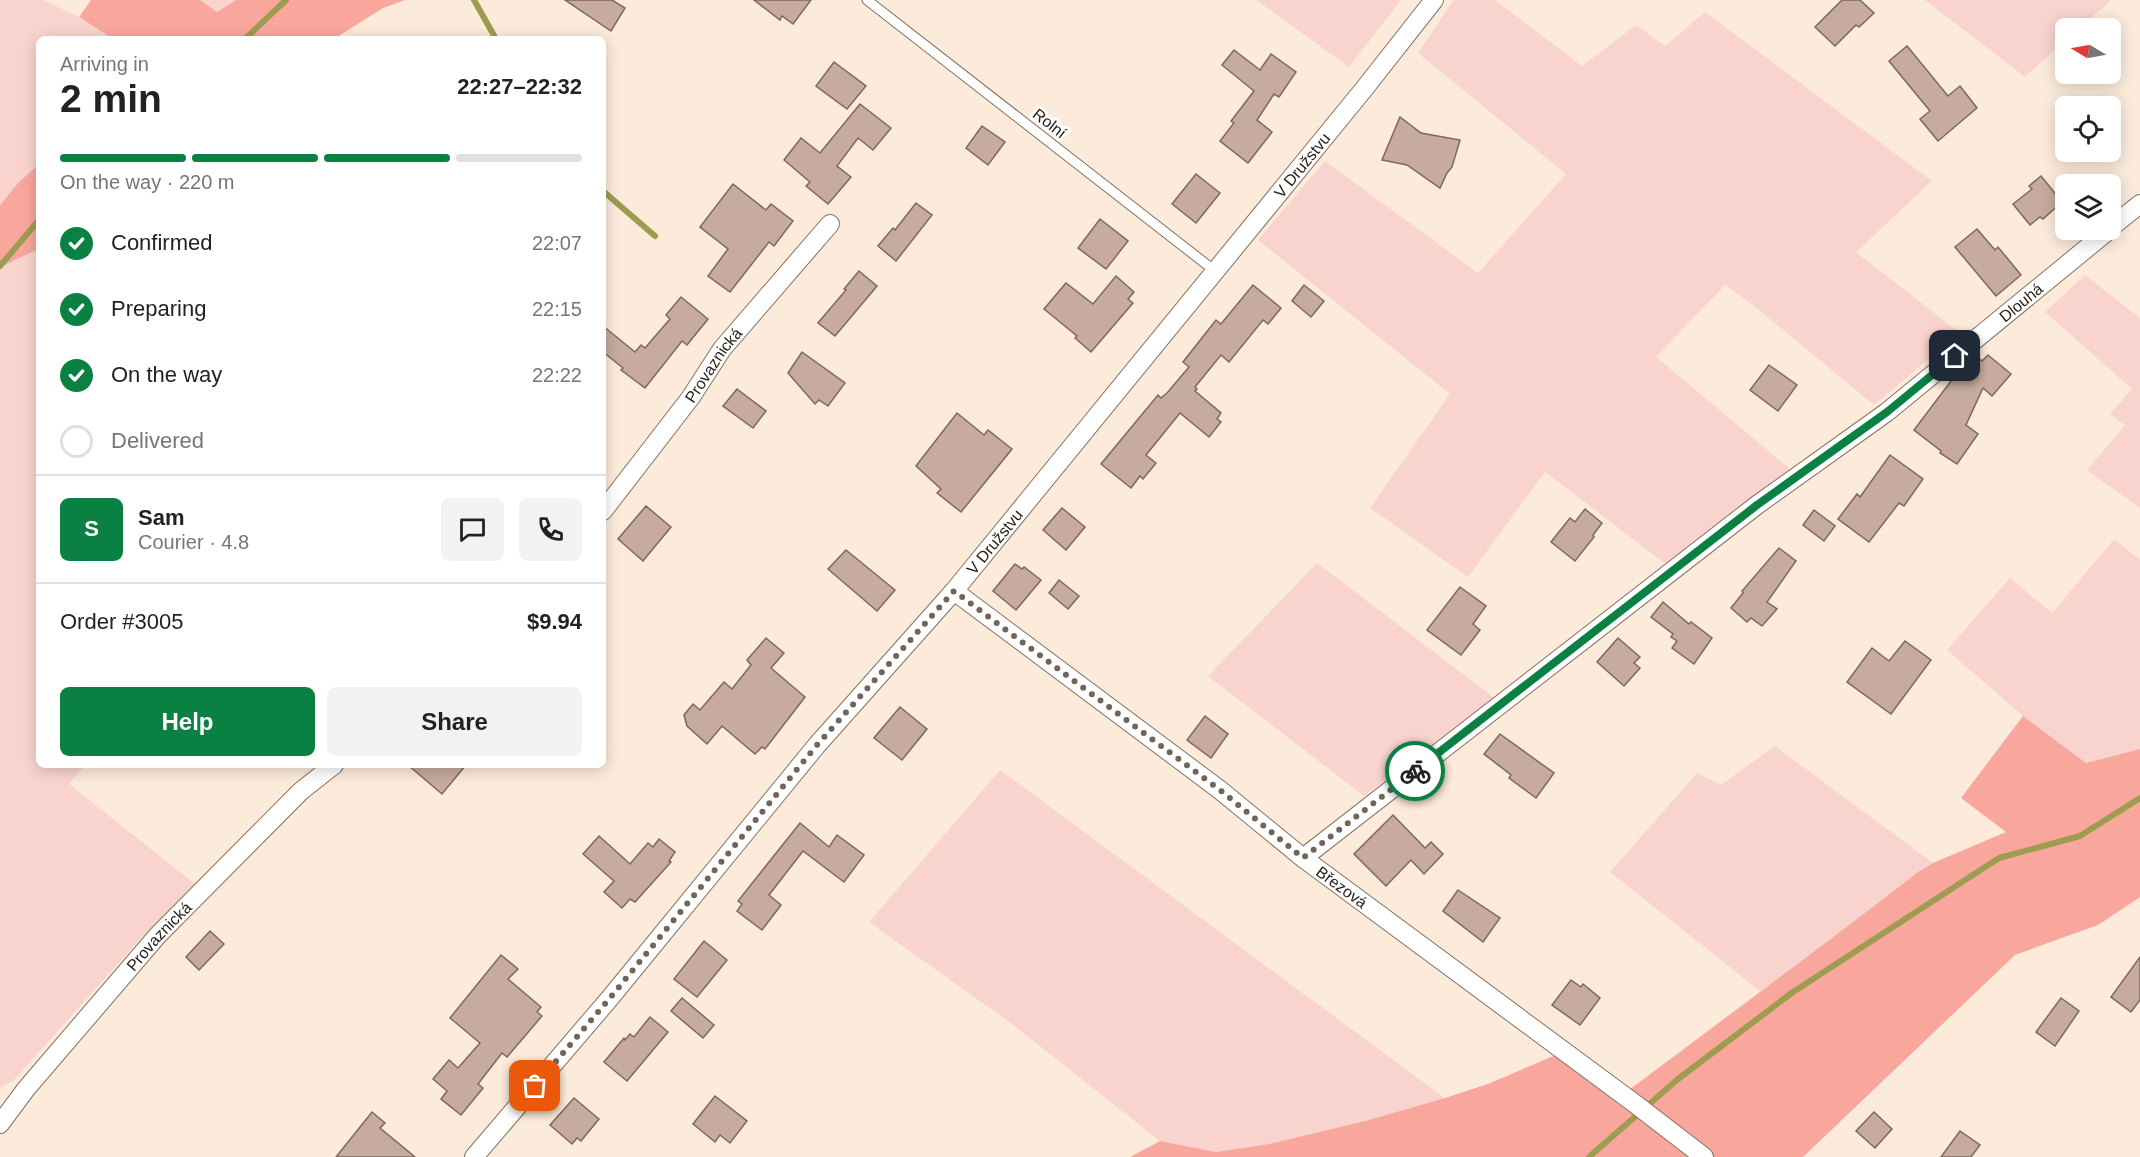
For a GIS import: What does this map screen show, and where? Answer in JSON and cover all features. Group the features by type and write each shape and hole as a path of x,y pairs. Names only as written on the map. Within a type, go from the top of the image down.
{"street":[{"name":"V Družstvu","path":"474,1157 610,998 817,745 954,591 1434,0"},
{"name":"Dlouhá","path":"2121,220 2140,204"},
{"name":"Provaznická","path":"606,507 691,397 722,349 830,224"},
{"name":"Dlouhá","path":"1303,858 1757,505 1887,412 2097,240"},
{"name":"Březová","path":"954,591 1220,790 1303,858 1655,1118 1704,1157"},
{"name":"Provaznická","path":"0,1124 26,1089 158,935 301,790 330,768"}],"lane":[{"name":"Rolní","path":"867,0 1215,271"}],"shaded area":[{"path":"0,0 43,0 79,17 108,36 36,36 36,167 18,183 0,205"},
{"path":"91,0 200,0 217,12 236,0 405,0 383,8 339,36 108,36 79,17"},
{"path":"200,0 236,0 217,12"},
{"path":"1256,0 1401,0 1349,67"},
{"path":"1454,0 1495,0 1582,66 1636,25 1665,46 1705,12 1932,181 1856,252 1960,333 1874,405 1753,305 1725,285 1656,357 1791,470 1667,565 1545,472 1468,577 1370,508 1450,394 1258,240 1325,161 1478,273 1566,174 1418,53"},
{"path":"1925,0 2111,0 2091,18 2055,18 2055,50 2025,77"},
{"path":"36,167 36,250 0,267 0,205 18,183"},
{"path":"36,250 36,768 82,768 69,784 195,884 139,940 14,1080 0,1088 0,267"},
{"path":"2085,275 2140,318 2140,508 2087,470 2125,425 2110,414 2132,389 2045,312"},
{"path":"2114,539 2140,560 2140,749 2086,763 2023,716 1947,650 2010,578 2052,613"},
{"path":"1317,563 1496,699 1364,796 1208,676"},
{"path":"2023,716 2086,763 2140,749 2140,897 2098,925 2015,955 1803,1157 1712,1157 1629,1090 1918,872 1933,863 2006,832 1961,798"},
{"path":"1775,746 1933,863 1918,872 1789,972 1760,991 1610,872 1697,773 1721,785"},
{"path":"1000,770 1445,1098 1365,1121 1269,1144 1216,1152 1160,1141 1012,1024 869,922"},
{"path":"1558,1054 1695,1157 1130,1157 1160,1141 1216,1152 1269,1144 1365,1121 1488,1084"}],"building":[{"path":"565,0 612,0 625,8 611,31"},
{"path":"754,0 811,0 793,24 782,16 780,20"},
{"path":"1842,0 1860,0 1874,13 1859,27 1856,25 1835,46 1815,27"},
{"path":"1907,46 1948,96 1960,86 1977,108 1938,141 1920,119 1930,111 1889,61"},
{"path":"1234,50 1260,70 1271,54 1296,72 1279,97 1274,94 1257,120 1272,132 1248,163 1220,141 1234,123 1231,121 1254,91 1222,65"},
{"path":"834,62 866,86 847,109 816,86"},
{"path":"860,104 891,128 873,150 858,138 837,166 851,177 828,204 806,186 810,182 784,160 801,138 820,153"},
{"path":"1400,117 1421,133 1460,140 1452,167 1440,188 1407,165 1382,160"},
{"path":"982,126 1005,142 988,165 966,148"},
{"path":"1196,174 1220,193 1196,223 1172,204"},
{"path":"2041,176 2055,193 2055,208 2043,219 2040,217 2030,225 2013,204 2032,189 2029,186"},
{"path":"733,184 766,210 771,204 793,221 774,246 769,242 730,292 708,276 728,249 700,227"},
{"path":"916,203 932,215 896,261 878,246 893,228 895,230"},
{"path":"1100,219 1128,241 1106,269 1078,248"},
{"path":"1977,229 1995,250 1998,247 2021,275 1996,296 1955,247"},
{"path":"859,271 877,286 835,336 818,323"},
{"path":"1116,276 1134,292 1128,299 1133,303 1091,352 1075,338 1077,336 1044,309 1066,283 1093,304"},
{"path":"1253,285 1281,308 1268,324 1263,320 1229,362 1221,355 1195,387 1197,389 1195,391 1221,413 1217,419 1221,422 1209,437 1180,413 1146,455 1156,463 1143,479 1140,476 1131,488 1101,464 1158,395 1161,398 1167,393 1189,367 1183,362 1216,320 1221,324"},
{"path":"1304,285 1324,301 1311,317 1292,301"},
{"path":"681,297 708,319 687,345 682,341 645,388 621,370 623,368 606,354 606,328 635,352 641,345 645,348 670,319 666,315"},
{"path":"802,352 845,383 828,406 819,400 815,404 788,373"},
{"path":"1988,355 2011,374 1992,396 1983,388 1966,425 1978,434 1957,464 1940,453 1941,451 1914,430 1954,377 1957,379 1976,356 1982,361"},
{"path":"1769,365 1797,385 1778,411 1750,390"},
{"path":"737,389 766,411 753,428 723,406"},
{"path":"957,413 984,435 988,430 1012,449 961,512 937,493 941,489 916,466"},
{"path":"1890,455 1923,479 1904,506 1899,503 1869,542 1838,519 1857,494 1860,497"},
{"path":"646,506 671,527 643,561 618,539"},
{"path":"1062,508 1085,527 1066,550 1043,530"},
{"path":"1585,509 1602,523 1575,561 1551,542 1570,518 1575,522"},
{"path":"1814,510 1835,526 1824,541 1803,525"},
{"path":"1779,548 1796,561 1767,602 1777,609 1762,626 1751,618 1747,622 1731,608 1743,593 1742,591"},
{"path":"846,550 895,590 877,611 828,569"},
{"path":"1015,564 1022,569 1024,567 1041,580 1016,610 993,591"},
{"path":"1059,580 1079,596 1068,609 1049,593"},
{"path":"1460,587 1486,606 1473,624 1480,630 1461,655 1427,630"},
{"path":"1663,602 1689,624 1691,622 1712,638 1694,664 1672,648 1677,641 1671,637 1673,634 1651,617"},
{"path":"766,638 784,653 771,668 805,697 765,749 762,747 755,754 722,726 707,744 687,726 684,715 693,704 700,710 724,682 732,689 751,665 747,660"},
{"path":"1618,638 1640,657 1634,663 1640,668 1624,686 1597,662"},
{"path":"1905,641 1931,660 1891,714 1847,682 1872,648 1889,661"},
{"path":"900,707 927,729 902,760 874,738"},
{"path":"1205,716 1228,734 1211,758 1187,740"},
{"path":"1500,734 1554,773 1536,798 1509,778 1511,775 1484,754"},
{"path":"412,768 464,768 442,794"},
{"path":"1393,815 1425,848 1431,842 1443,854 1424,874 1411,860 1386,886 1354,854"},
{"path":"800,823 829,847 837,835 864,855 844,882 803,851 769,895 781,905 762,930 737,911 742,904 738,901"},
{"path":"599,836 630,864 648,843 653,847 659,839 675,852 669,861 671,862 635,902 630,899 622,908 604,892 614,881 583,854"},
{"path":"1458,890 1500,918 1483,942 1443,911"},
{"path":"210,931 224,944 199,970 186,957"},
{"path":"704,941 727,960 697,997 674,979"},
{"path":"501,955 518,969 508,979 541,1007 537,1012 542,1016 507,1057 502,1053 478,1084 483,1088 461,1115 441,1099 447,1091 433,1079 449,1060 458,1068 480,1043 450,1018"},
{"path":"2140,957 2140,1000 2131,1012 2111,997"},
{"path":"1571,980 1581,987 1583,984 1600,998 1580,1025 1552,1005"},
{"path":"682,998 714,1025 703,1038 671,1011"},
{"path":"2061,998 2079,1011 2055,1046 2036,1032"},
{"path":"650,1017 668,1032 627,1081 604,1062 624,1038 625,1040 630,1034 634,1037"},
{"path":"715,1096 747,1121 730,1143 720,1135 715,1142 693,1124"},
{"path":"574,1098 599,1119 581,1141 577,1138 572,1144 550,1125"},
{"path":"372,1112 385,1123 380,1128 415,1157 336,1157"},
{"path":"1874,1112 1892,1129 1875,1148 1856,1131"},
{"path":"1960,1131 1980,1145 1971,1157 1941,1157"}],"waterway":[{"path":"248,36 286,0"},
{"path":"474,0 494,36"},
{"path":"606,194 655,236"},
{"path":"0,266 36,224"},
{"path":"1589,1157 1678,1079 1793,992 1999,858 2080,836 2140,798"}],"way so far":[{"path":"535,1086 817,745 954,591 1220,790 1303,858 1415,771"}],"route":[{"path":"1415,771 1757,505 1887,412 1955,356"}]}
